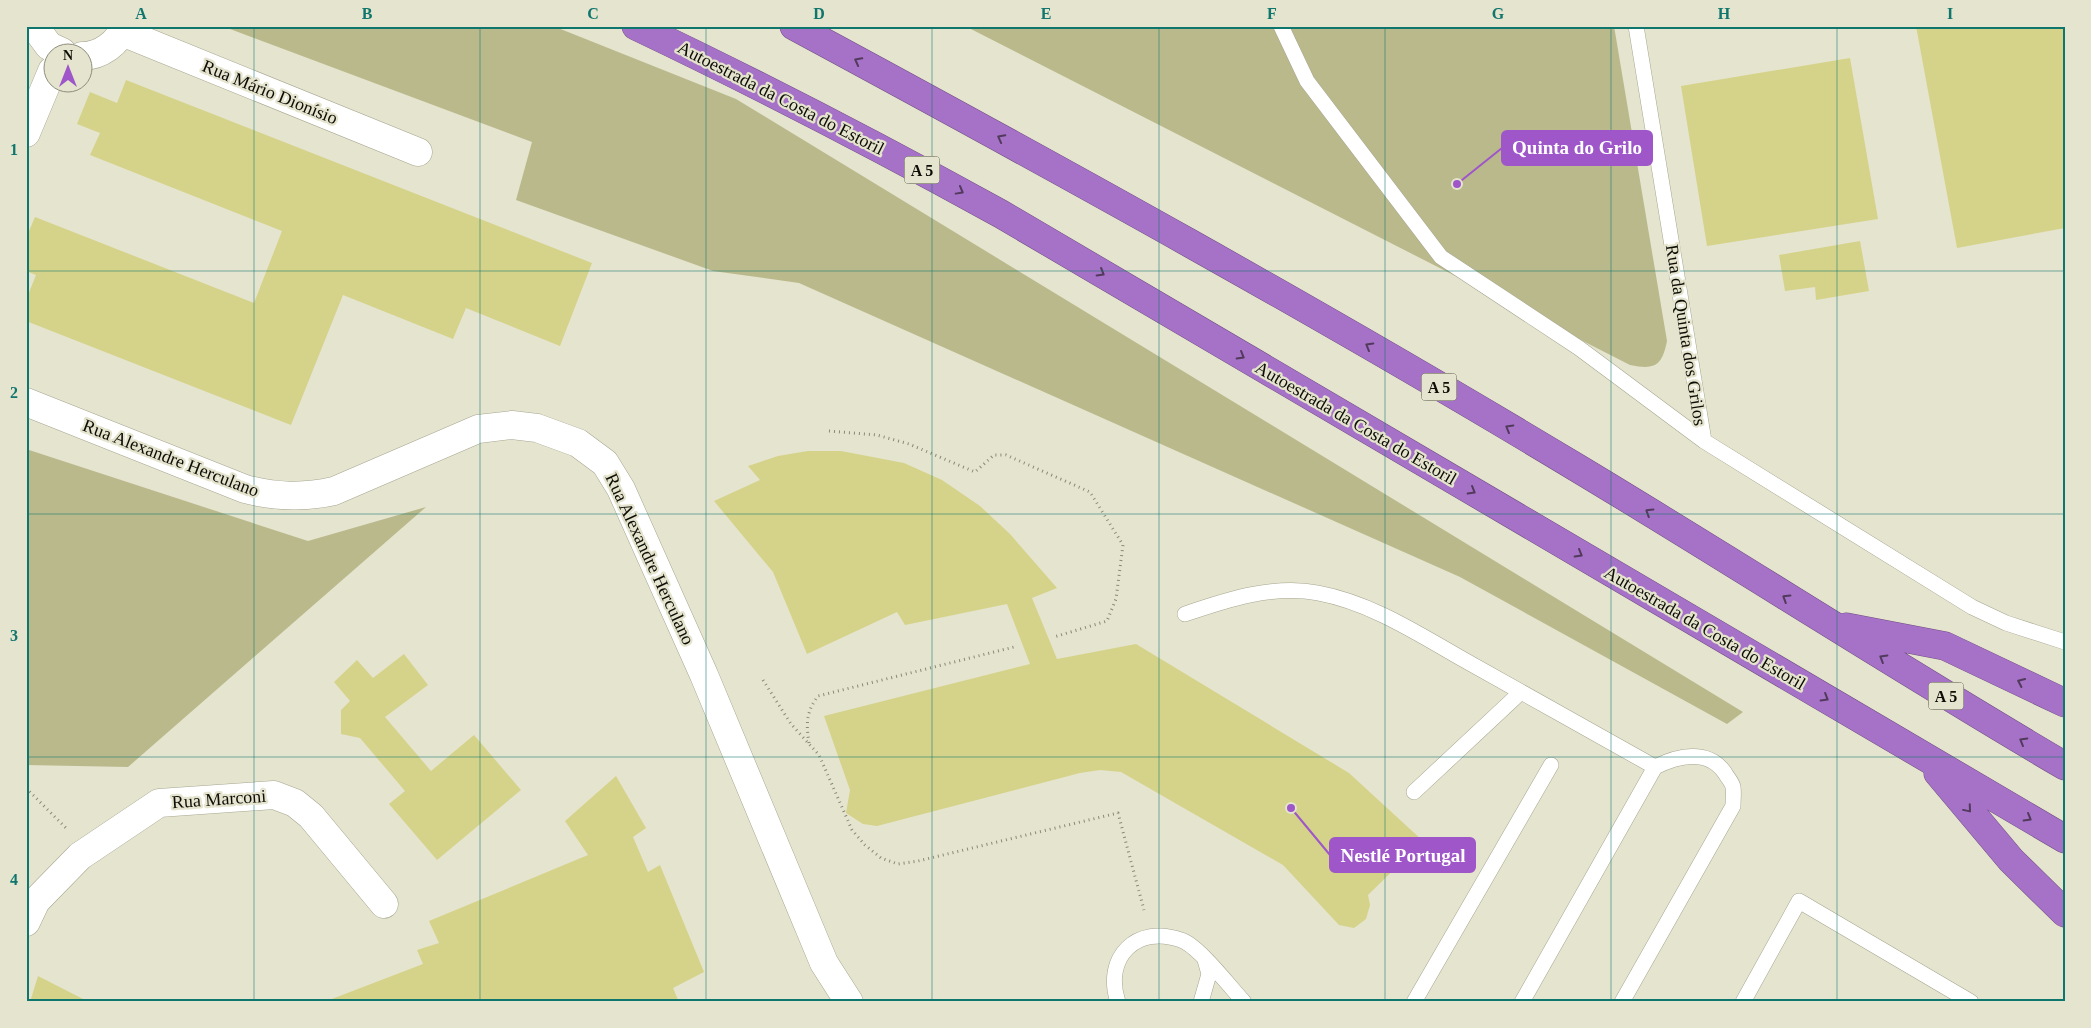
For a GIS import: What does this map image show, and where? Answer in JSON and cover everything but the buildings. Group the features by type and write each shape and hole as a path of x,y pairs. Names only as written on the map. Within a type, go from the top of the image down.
{"highway":[{"name":"Autoestrada da Costa do Estoril","path":"636,26 741,76 870,142 1001,214 1198,332 1735,644 2065,839"},
{"name":"A 5","path":"794,26 1229,264 1578,468 1828,624 2065,766"},
{"path":"1828,624 1945,646 2065,702"},
{"path":"1926,758 2011,860 2065,914"}],"street":[{"path":"34,26 46,42"},
{"name":"Rua Mário Dionísio","path":"92,54 102,51 113,43 124,29 418,152"},
{"path":"26,133 43,92"},
{"name":"Rua Alexandre Herculano","path":"26,402 245,489 270,495 315,495 334,491 478,429 512,425 537,428 578,442 605,463 621,489 704,675 824,963 849,1002"},
{"name":"Rua Marconi","path":"26,922 36,901 88,850 158,803 274,795 295,803 311,816 384,904"}],"lane":[{"path":"1281,26 1307,81 1441,257 1579,348 1704,441"},
{"name":"Rua da Quinta dos Grilos","path":"1636,26 1704,441 1972,607 2006,624 2065,642"},
{"path":"1185,614 1226,600 1261,594 1294,590 1319,592 1383,615 1655,767"},
{"path":"1414,792 1521,692"},
{"path":"1522,1002 1655,767 1673,758 1688,755 1706,759 1720,766 1733,786 1733,806 1622,1002"},
{"path":"1414,1002 1551,765"},
{"path":"1743,1002 1799,901 1971,1002"},
{"path":"1118,1002 1114,987 1114,970 1118,957 1132,944 1147,937 1182,940 1205,960 1244,1002"},
{"path":"1201,1002 1209,974 1205,960"}],"path":[{"path":"829,432 877,435 901,442 975,472 994,455 1006,455 1090,492 1123,545 1116,599 1107,621 1054,637"},
{"path":"809,744 807,718 811,706 818,696 1014,647"},
{"path":"763,680 791,724 819,755 852,830 875,854 898,864 1118,813 1144,910"},
{"path":"26,788 30,789 88,850"}],"shaded area":[{"path":"222,26 553,26 736,99 1743,712 1727,724 1460,577 799,283 713,271 516,200 532,142"},
{"path":"965,26 1614,26 1667,341 1663,356 1660,361 1651,366 1630,365"},
{"path":"26,449 308,541 426,507 128,767 26,765"}],"place":[{"name":"Quinta do Grilo","path":"1457,184"},
{"name":"Nestlé Portugal","path":"1291,808"}]}
